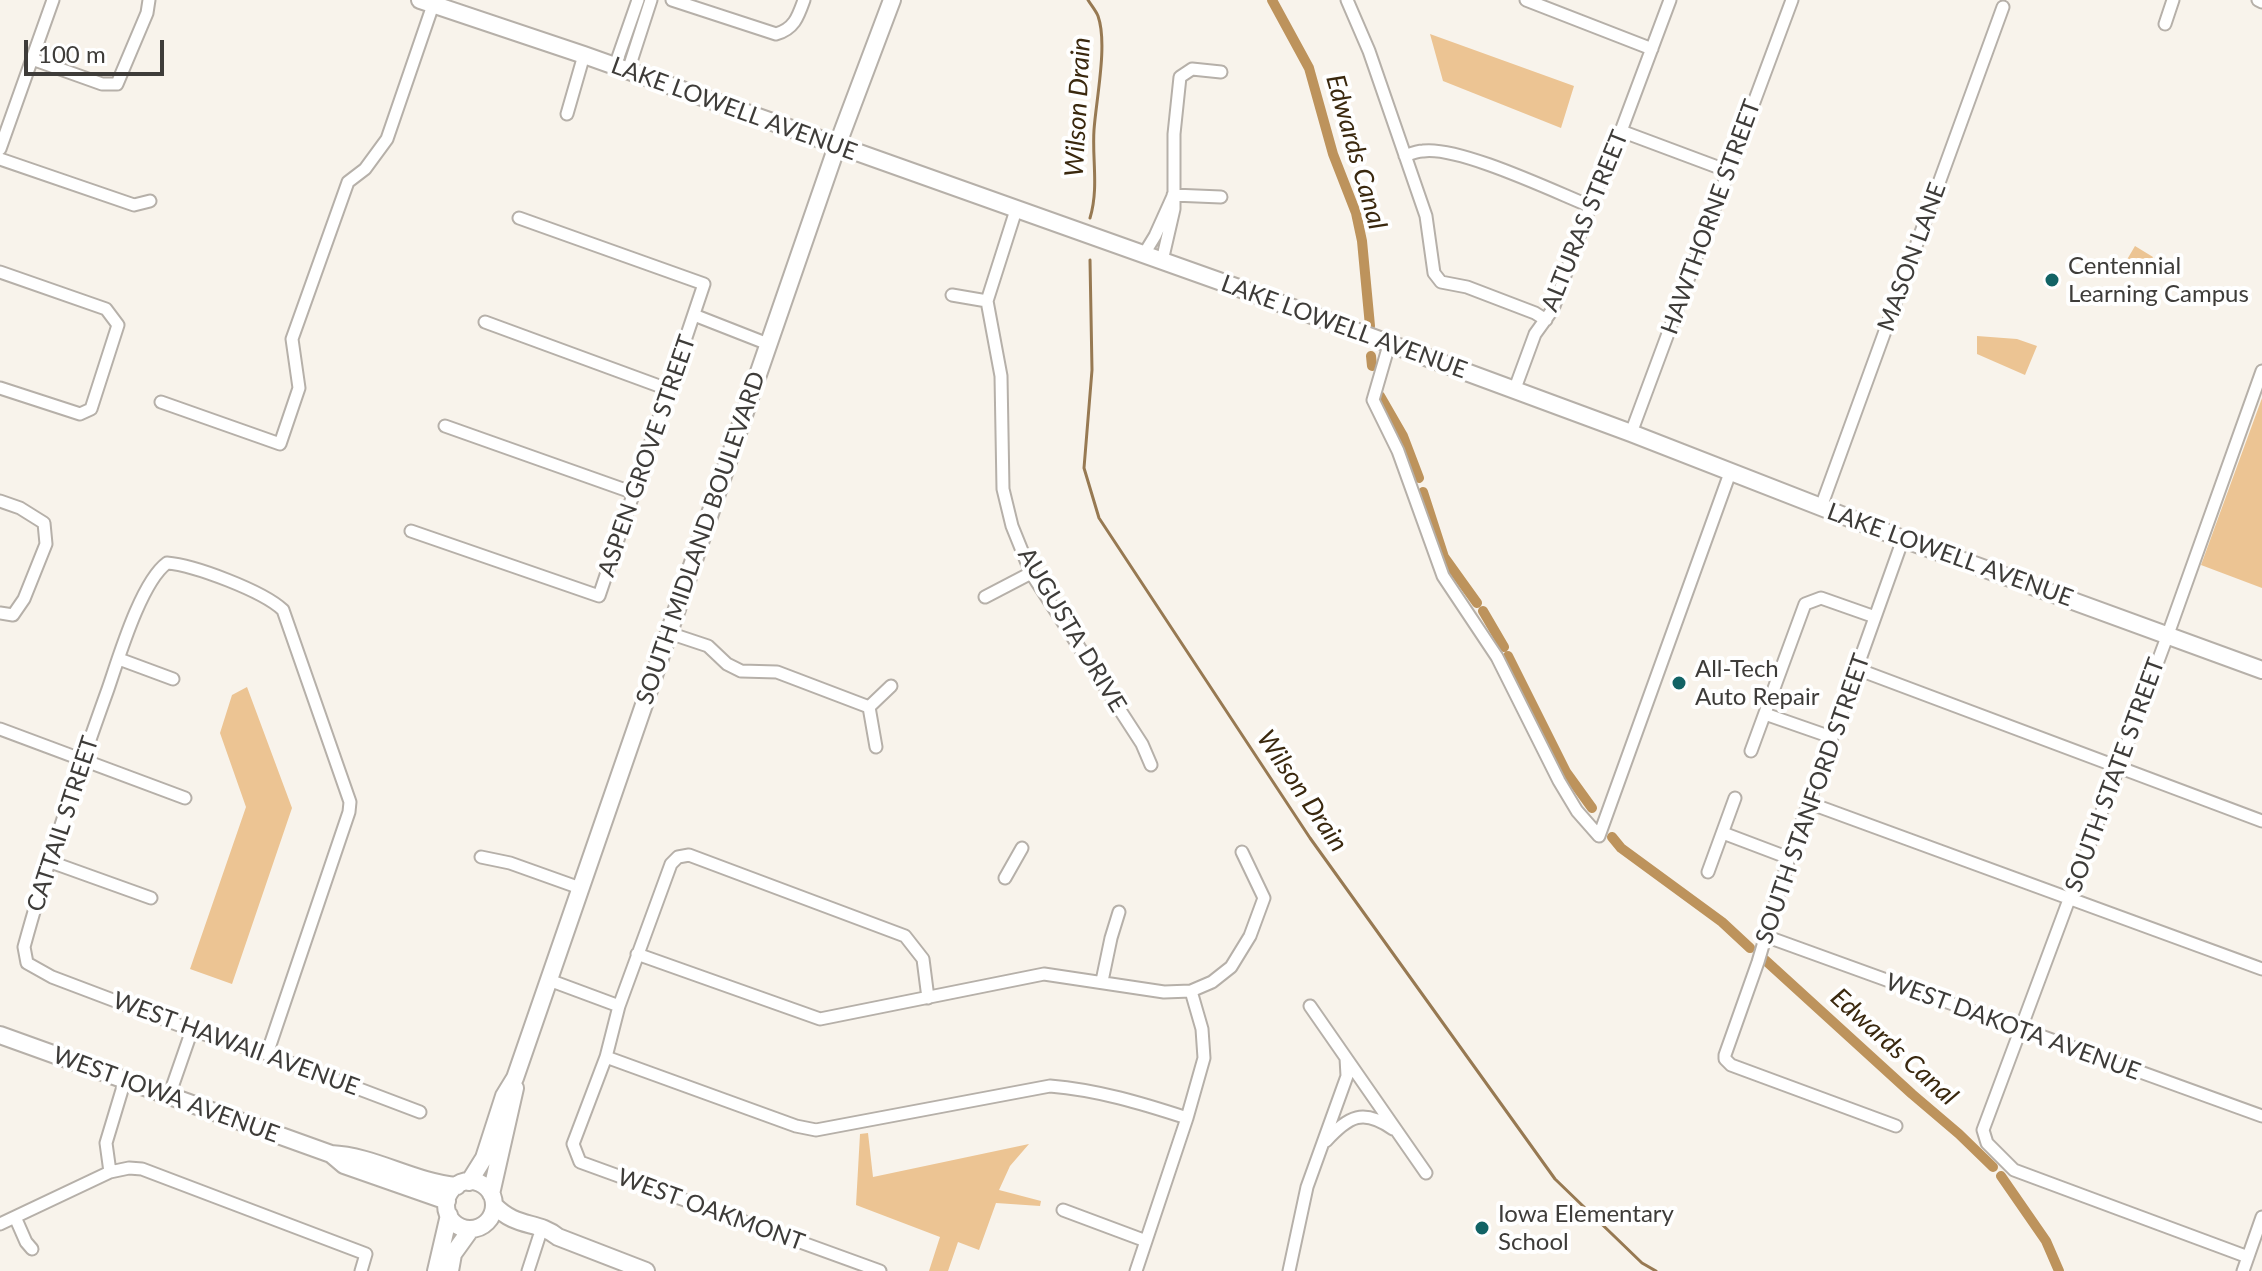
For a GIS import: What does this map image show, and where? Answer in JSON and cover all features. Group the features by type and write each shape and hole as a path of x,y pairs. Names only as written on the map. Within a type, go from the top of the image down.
{"main road":[{"name":"SOUTH MIDLAND BOULEVARD","path":"463,1184 484,1158 504,1096 515,1078 837,146 892,0"},
{"name":"LAKE LOWELL AVENUE","path":"427,2 1144,254 1631,433 1903,539 2262,670"},
{"name":"WEST IOWA AVENUE","path":"0,1035 331,1154 349,1155 435,1183 463,1184"},
{"name":"SOUTH MIDLAND BOULEVARD","path":"493,1199 514,1098 515,1078"},
{"name":"WEST IOWA AVENUE","path":"331,1154 344,1165 448,1208"},
{"path":"436,1271 448,1208 463,1184 479,1183 505,1216 517,1223 550,1231 558,1237 646,1271"},
{"path":"450,1271 453,1254 478,1226 491,1217 493,1199"},
{"path":"448,1208 456,1225 558,1237"}],"street":[{"path":"0,149 53,0"},
{"path":"32,59 102,84 117,84 147,13 149,0"},
{"path":"622,68 638,0"},
{"path":"622,68 651,0"},
{"path":"672,0 776,34 792,25 804,0"},
{"path":"1347,0 1369,51 1426,216 1434,273 1441,282 1467,287 1546,320"},
{"path":"1526,0 1652,49"},
{"name":"ALTURAS STREET","path":"1514,391 1535,334 1553,309 1670,0"},
{"name":"HAWTHORNE STREET","path":"1631,433 1792,0"},
{"path":"2165,24 2173,0"},
{"path":"161,402 280,444 299,388 292,339 348,182 365,169 387,139 427,2"},
{"name":"MASON LANE","path":"1821,507 2003,7"},
{"path":"567,114 584,55"},
{"path":"1162,261 1174,209 1174,134 1180,77 1192,69 1221,72"},
{"path":"1621,131 1728,171"},
{"path":"1405,156 1423,150 1455,155 1590,206"},
{"path":"0,159 134,205 150,201"},
{"path":"1173,195 1221,197"},
{"path":"1144,254 1173,195"},
{"name":"AUGUSTA DRIVE","path":"1016,210 987,301 1001,376 1003,489 1012,526 1031,573 1142,744 1151,765"},
{"name":"ASPEN GROVE STREET","path":"411,531 599,596 704,284 519,218"},
{"path":"0,272 106,309 118,325 91,409 80,414 0,388"},
{"path":"952,295 987,301"},
{"name":"ASPEN GROVE STREET","path":"694,315 768,344"},
{"path":"485,322 670,390"},
{"path":"1389,345 1373,400 1398,451 1435,559 1451,589 1497,657 1559,781 1577,811 1599,836 1730,473"},
{"name":"SOUTH STATE STREET","path":"2248,1257 2014,1170 1987,1143 1983,1130 2167,637 2262,371"},
{"path":"445,426 634,493"},
{"path":"0,501 20,508 44,523 46,544 24,599 13,615 0,613"},
{"name":"SOUTH STANFORD STREET","path":"1896,1126 1731,1065 1725,1059 1789,858 1903,539"},
{"name":"CATTAIL STREET","path":"52,977 27,963 24,947 48,861 128,634 155,571 167,563 179,564 273,601 283,610 350,802 267,1054"},
{"path":"985,597 1031,573"},
{"path":"1751,751 1805,604 1821,598 1875,617"},
{"path":"669,633 708,646 727,664 741,671 777,672 869,707"},
{"path":"119,659 173,679"},
{"path":"1857,669 2262,821"},
{"path":"869,707 891,686"},
{"path":"869,707 876,747"},
{"path":"1765,714 1831,737"},
{"path":"0,729 185,798"},
{"path":"1708,872 1735,798"},
{"path":"1809,803 2262,969"},
{"path":"1723,833 1789,858"},
{"path":"1005,878 1022,848"},
{"path":"637,954 820,1019 1044,974 1164,992 1191,991 1212,982 1231,967 1250,936 1264,898 1242,852"},
{"path":"928,998 923,959 905,936 689,855 678,857 671,864 637,954 606,1057 796,1126 816,1130 1050,1086 1121,1097 1187,1118"},
{"path":"481,857 510,863 580,888"},
{"path":"48,861 151,898"},
{"path":"1102,981 1119,912"},
{"name":"WEST DAKOTA AVENUE","path":"1765,936 2262,1116"},
{"name":"WEST HAWAII AVENUE","path":"52,977 420,1112"},
{"path":"549,980 619,1006"},
{"path":"1136,1271 1204,1058 1202,1029 1191,991"},
{"path":"1310,1006 1426,1173"},
{"path":"169,1096 192,1030"},
{"name":"WEST OAKMONT","path":"606,1057 573,1144 580,1162 880,1271"},
{"path":"1289,1271 1307,1187 1347,1076 1346,1058"},
{"path":"110,1172 106,1143 125,1080"},
{"path":"1321,1147 1345,1123 1365,1116 1381,1121 1400,1134"},
{"path":"0,1224 110,1172 142,1169 366,1254 361,1271"},
{"path":"1063,1210 1146,1241"},
{"path":"15,1217 32,1249"},
{"path":"2243,1271 2262,1217"},
{"path":"528,1271 539,1237"}],"shaded area":[{"path":"1430,34 1574,86 1561,128 1443,81"},
{"path":"2135,246 2153,257 2143,274 2125,263"},
{"path":"1977,336 2017,339 2037,346 2025,375 1977,354"},
{"path":"2262,398 2262,588 2201,565"},
{"path":"247,687 292,808 232,984 190,969 246,807 220,733 232,695"},
{"path":"868,1133 873,1177 1029,1144 1010,1166 999,1190 1041,1201 1040,1206 996,1203 979,1250 958,1242 948,1271 929,1271 940,1237 856,1205 860,1134"}],"waterway":[{"name":"Wilson Drain","path":"1088,0 1098,16 1102,41 1094,130 1094,196 1090,218"},
{"name":"Edwards Canal","path":"1272,0 1309,68 1333,154 1356,213 1362,241 1370,326"},
{"name":"Wilson Drain","path":"1090,260 1092,370 1084,468 1099,518 1310,838 1555,1179 1642,1263 1656,1271"},
{"name":"Edwards Canal","path":"1371,356 1372,366"},
{"name":"Edwards Canal","path":"1380,396 1403,436 1419,478"},
{"name":"Edwards Canal","path":"1423,492 1444,557 1477,603"},
{"name":"Edwards Canal","path":"1483,611 1504,647"},
{"name":"Edwards Canal","path":"1508,656 1566,772 1592,808"},
{"name":"Edwards Canal","path":"1612,837 1621,848 1722,922 1750,948"},
{"name":"Edwards Canal","path":"1765,960 1993,1167"},
{"name":"Edwards Canal","path":"2001,1176 2046,1241 2059,1271"}],"place":[{"name":"Centennial Learning Campus","path":"2052,280"},
{"name":"All-Tech Auto Repair","path":"1679,683"},
{"name":"Iowa Elementary School","path":"1482,1228"}]}
